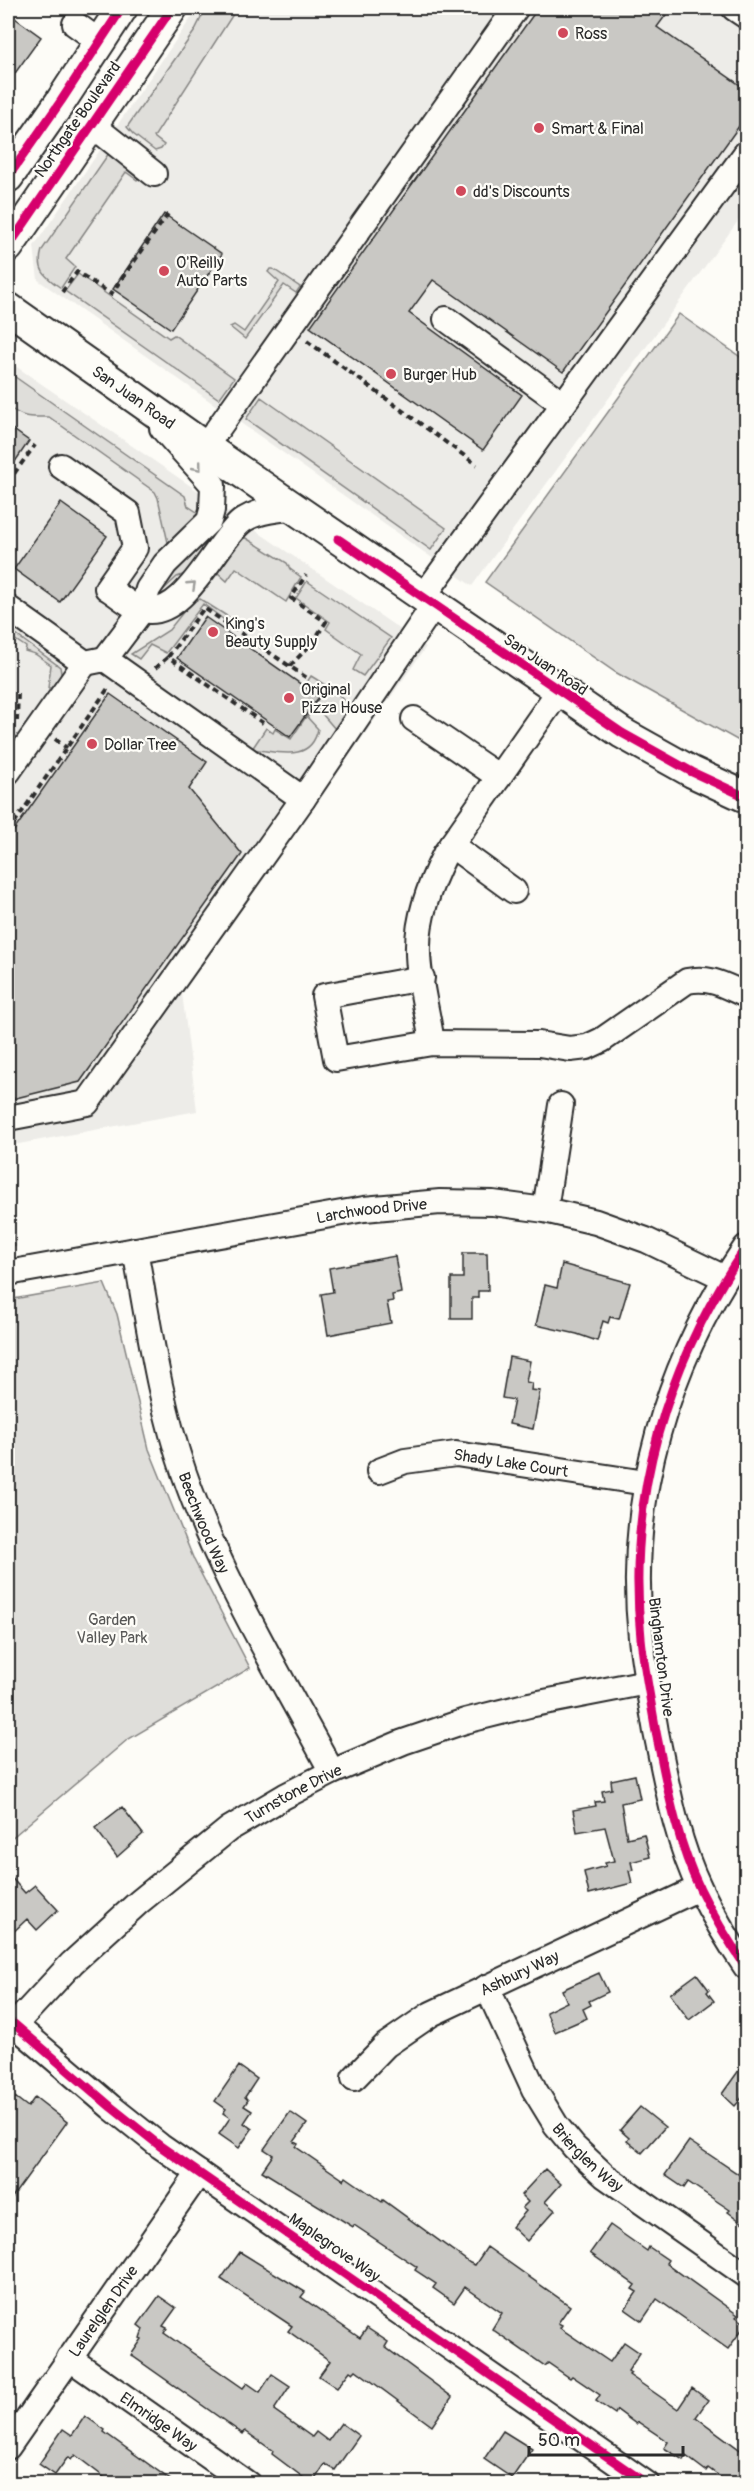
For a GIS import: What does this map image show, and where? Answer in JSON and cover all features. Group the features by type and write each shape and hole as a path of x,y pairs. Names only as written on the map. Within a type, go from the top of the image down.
{"main road":[{"name":"Northgate Boulevard","path":"8,177 122,8"},
{"path":"110,99 107,73 126,43 136,17 135,8"},
{"name":"Northgate Boulevard","path":"8,247 172,8"},
{"name":"San Juan Road","path":"8,308 293,508 622,733 692,772 747,797"}],"street":[{"path":"205,447 516,8"},
{"path":"734,8 747,16"},
{"path":"75,24 100,42"},
{"path":"91,124 154,174"},
{"path":"8,1118 87,1103 303,798 428,601 563,404 747,153"},
{"path":"446,319 563,404"},
{"path":"8,772 95,661 142,610 148,588 165,564 208,521 212,510 213,485 184,450 129,394"},
{"path":"61,466 128,513 135,548 107,588 142,610 162,609 183,593 199,578 225,540 241,522 272,509 293,508"},
{"path":"8,609 95,661 303,798"},
{"path":"432,1043 417,945 420,921 433,879 452,845 559,691"},
{"path":"414,719 499,777"},
{"path":"452,845 514,891"},
{"path":"422,978 324,996 336,1059 432,1043 539,1044 570,1049 587,1047 602,1040 687,981 701,978 711,980 747,995"},
{"path":"545,1210 561,1105"},
{"name":"Larchwood Drive","path":"8,1273 405,1203 493,1203 545,1210 596,1222 646,1240 725,1278"},
{"name":"Binghamton Drive","path":"747,1247 725,1278 695,1332 672,1386 655,1442 646,1483 639,1540 638,1599 647,1682 677,1827 699,1888 724,1934 747,1967"},
{"name":"Beechwood Way","path":"135,1250 163,1400 183,1471 200,1518 229,1579 332,1772"},
{"name":"Shady Lake Court","path":"379,1471 405,1461 456,1454 646,1483"},
{"name":"Turnstone Drive","path":"11,2028 45,1989 100,1937 229,1830 285,1796 332,1772 403,1742 465,1721 529,1704 647,1682"},
{"name":"Ashbury Way","path":"354,2078 373,2057 401,2033 431,2014 699,1888"},
{"name":"Brierglen Way","path":"487,1986 534,2089 556,2125 574,2147 605,2176 747,2275"},
{"name":"Maplegrove Way","path":"11,2028 199,2173 647,2484"},
{"name":"Laurelglen Drive","path":"8,2447 199,2173"},
{"name":"Elmridge Way","path":"69,2358 248,2484"}],"path":[{"path":"63,292 77,272 111,294 168,214"},
{"path":"313,332 306,342 477,465"},
{"path":"8,482 35,445"},
{"path":"290,666 313,642 327,622 291,598 306,576"},
{"path":"263,723 168,657 204,608 307,678"},
{"path":"8,832 111,684 118,689"},
{"path":"16,730 18,692"}],"shaded area":[{"path":"198,8 746,8 746,210 472,586 38,280 34,246"},
{"path":"8,361 426,647 182,993 197,1111 8,1146"}],"green space":[{"path":"206,8 237,8 154,137 164,145 155,151 127,127 194,32"},
{"path":"109,153 141,174 137,180 126,172 66,259 75,267 61,288 50,280 41,268 42,250"},
{"path":"270,269 300,287 296,293 284,285 245,339 230,327 234,325 244,332 279,282 268,272"},
{"path":"78,274 169,338 174,335 234,378 219,399 65,291"},
{"path":"679,314 746,361 746,745 615,672 485,582"},
{"path":"8,372 185,496 188,506 203,516 169,547 155,492 49,417 27,416 8,407"},
{"path":"261,397 446,528 431,550 246,419"},
{"path":"210,532 215,536 188,573 177,577 160,593 175,562"},
{"path":"244,537 287,563 290,569 301,577 286,602 236,568 227,581 217,572 236,539 240,541"},
{"path":"307,581 391,638 363,676 353,670 361,654 326,629 330,622 296,598"},
{"path":"200,599 230,618 227,622 203,604 166,653 150,645 139,659 131,654 169,630 192,601"},
{"path":"8,629 60,667 62,679 53,688 48,688 51,665 35,654 25,651 26,647 8,635"},
{"path":"311,676 336,692 345,704 346,711 343,720 336,730 317,708 307,717 318,729 309,747 292,753 252,749 266,728 273,733 275,729 291,739 320,696 305,685"},
{"path":"8,1208 15,1246 8,1247"},
{"name":"Garden Valley Park","path":"104,1283 117,1314 149,1449 194,1560 250,1668 127,1740 8,1841 8,1300"}],"building":[{"path":"538,8 671,8 657,27 747,90 747,115 563,372 433,280 409,313 522,395 483,450 310,327"},
{"path":"8,13 41,37 8,83"},
{"path":"164,214 222,254 171,329 113,289"},
{"path":"8,426 29,441 8,472"},
{"path":"61,503 107,536 60,602 14,569"},
{"path":"205,617 319,697 290,737 177,658"},
{"path":"110,694 207,762 189,789 242,854 80,1082 8,1100 8,839"},
{"path":"463,1253 487,1253 488,1291 478,1291 478,1298 472,1298 472,1319 451,1319 451,1278 463,1278"},
{"path":"395,1256 401,1293 392,1295 393,1301 387,1302 391,1323 328,1335 321,1294 333,1292 329,1268"},
{"path":"562,1264 630,1283 619,1319 610,1317 608,1323 603,1321 597,1341 536,1325 545,1285 557,1288"},
{"path":"509,1357 530,1361 526,1382 532,1383 531,1390 540,1391 533,1429 509,1424 514,1400 502,1398"},
{"path":"635,1775 640,1799 621,1803 627,1838 644,1834 650,1857 631,1862 633,1870 629,1871 632,1883 589,1894 584,1872 606,1866 605,1863 614,1861 605,1827 577,1832 573,1810 596,1806 595,1802 604,1801 602,1791 612,1789 611,1780"},
{"path":"122,1807 143,1834 117,1857 95,1828"},
{"path":"8,1874 25,1893 35,1885 58,1910 37,1930 27,1919 8,1937"},
{"path":"599,1973 608,1992 589,2001 591,2005 583,2009 587,2018 555,2032 546,2012 567,2002 562,1990"},
{"path":"697,1974 714,2001 689,2020 670,1994"},
{"path":"747,2059 747,2092 735,2106 722,2094"},
{"path":"239,2066 257,2079 245,2097 248,2100 244,2106 252,2111 244,2123 252,2129 239,2148 219,2134 230,2118 223,2113 226,2109 215,2101"},
{"path":"15,2097 28,2107 35,2097 67,2122 8,2203 8,2106"},
{"path":"640,2107 665,2127 642,2153 627,2141 629,2138 620,2130"},
{"path":"290,2112 307,2124 294,2142 298,2144 296,2147 344,2180 346,2177 382,2202 383,2200 470,2263 475,2265 487,2247 570,2306 558,2323 562,2325 560,2328 610,2362 624,2342 640,2353 628,2371 631,2373 629,2375 678,2409 692,2388 708,2400 696,2417 747,2455 747,2484 730,2484 708,2468 706,2471 686,2456 683,2460 664,2448 668,2442 617,2410 615,2414 596,2401 600,2395 548,2363 545,2366 492,2329 502,2313 465,2287 454,2303 433,2288 436,2284 415,2270 417,2267 354,2225 353,2227 262,2171 273,2155 264,2149"},
{"path":"689,2141 747,2180 747,2226 728,2212 730,2210 688,2182 684,2188 665,2175"},
{"path":"545,2169 561,2184 545,2202 555,2210 527,2241 512,2227 526,2211 522,2208 528,2202 521,2195"},
{"path":"610,2225 647,2251 649,2247 668,2260 666,2263 738,2315 736,2317 746,2324 728,2349 657,2299 642,2321 625,2309 637,2292 632,2289 635,2285 590,2253"},
{"path":"240,2252 305,2292 301,2297 360,2338 367,2328 388,2342 385,2347 452,2397 432,2426 356,2370 353,2373 350,2371 337,2388 319,2376 330,2361 288,2331 292,2326 221,2279"},
{"path":"159,2296 176,2308 163,2326 167,2328 164,2333 243,2388 247,2383 260,2392 272,2374 290,2386 274,2410 312,2437 316,2432 328,2441 341,2423 359,2436 335,2470 325,2464 312,2484 245,2431 243,2434 131,2355 142,2339 140,2338 143,2329 138,2325"},
{"path":"85,2416 176,2484 113,2484 75,2455 71,2460 68,2457 55,2475 39,2464 63,2429 72,2435"},
{"path":"503,2431 532,2449 512,2478 484,2459"}],"cycle path":[{"path":"8,177 122,8"},
{"path":"8,247 172,8"},
{"path":"338,539 622,733 692,772 746,797"},
{"path":"746,1247 718,1291 694,1337 674,1384 658,1433 647,1483 640,1534 638,1586 646,1673 664,1772 678,1832 705,1899 746,1967"},
{"path":"14,2024 160,2146 647,2484"}],"place":[{"name":"Ross","path":"563,33"},
{"name":"Smart & Final","path":"539,128"},
{"name":"dd's Discounts","path":"461,191"},
{"name":"O'Reilly Auto Parts","path":"164,271"},
{"name":"Burger Hub","path":"391,374"},
{"name":"King's Beauty Supply","path":"213,632"},
{"name":"Original Pizza House","path":"289,698"},
{"name":"Dollar Tree","path":"92,744"}]}
